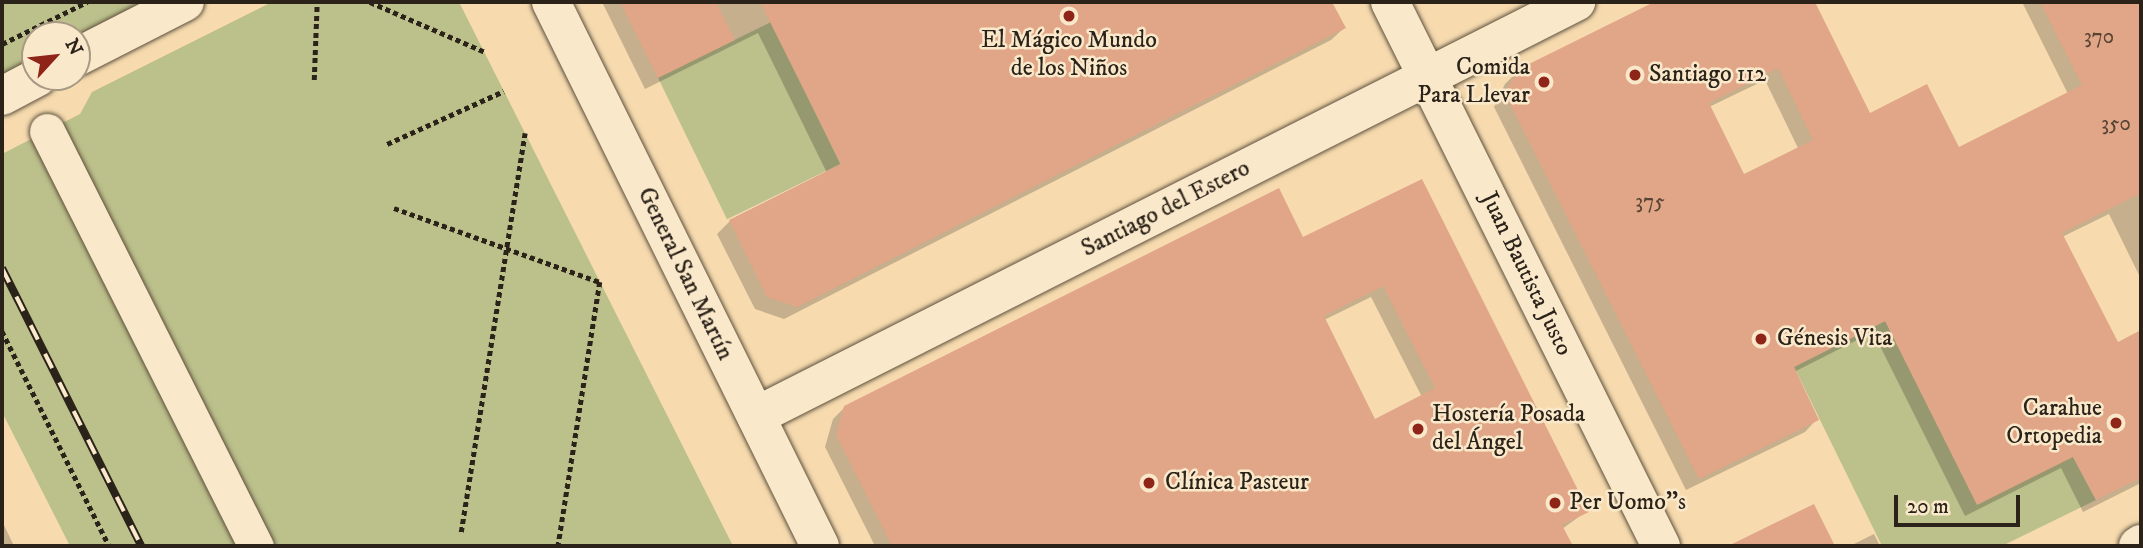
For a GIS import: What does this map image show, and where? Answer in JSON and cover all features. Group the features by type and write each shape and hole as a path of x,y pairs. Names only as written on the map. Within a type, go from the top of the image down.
{"street":[{"path":"91,50 185,2"},
{"name":"General San Martín","path":"551,2 820,546"},
{"name":"Juan Bautista Justo","path":"1390,2 1661,546"},
{"name":"Santiago del Estero","path":"756,416 1576,2"},
{"path":"2,96 21,86"},
{"path":"47,131 256,546"}],"path":[{"path":"2,44 87,2"},
{"path":"314,80 317,2"},
{"path":"370,2 485,52"},
{"path":"387,144 504,91"},
{"path":"461,532 525,133"},
{"path":"394,208 600,282 558,546"},
{"path":"2,331 109,546"}],"green space":[{"path":"2,2 147,2 91,30 91,21 21,21 21,65 2,75"},
{"path":"272,2 459,2 733,546 70,546 2,412 2,154 80,114 92,92"},
{"path":"771,22 840,164 727,219 658,77"},
{"path":"1885,321 2073,457 2096,500 2002,546 1882,546 1794,367"}],"building":[{"path":"620,2 716,2 735,40 658,78"},
{"path":"760,2 1332,2 1346,28 797,307 767,297 729,220 841,164"},
{"path":"1654,2 1815,2 1870,113 1927,84 1959,147 2082,85 2040,2 2141,2 2141,193 2062,233 2118,342 2141,330 2141,478 2096,500 2073,457 1977,505 1885,321 1794,367 1819,420 1699,479 1505,94 1517,70","holes":["1778,68 1813,140 1744,174 1709,103"]},
{"path":"1422,179 1589,512 1562,525 1573,546 892,546 836,435 844,406 1279,188 1303,237","holes":["1383,286 1435,388 1375,419 1324,316"]},
{"path":"1814,504 1835,546 1728,546"}],"railway":[{"path":"2,268 141,546"}],"place":[{"name":"El Mágico Mundo de los Niños","path":"1069,16"},
{"name":"Santiago 112","path":"1635,75"},
{"name":"Comida Para Llevar","path":"1544,82"},
{"name":"Génesis Vita","path":"1761,339"},
{"name":"Carahue Ortopedia","path":"2116,423"},
{"name":"Hostería Posada del Ángel","path":"1418,429"},
{"name":"Clínica Pasteur","path":"1149,483"},
{"name":"Per Uomo''s","path":"1555,503"}]}
